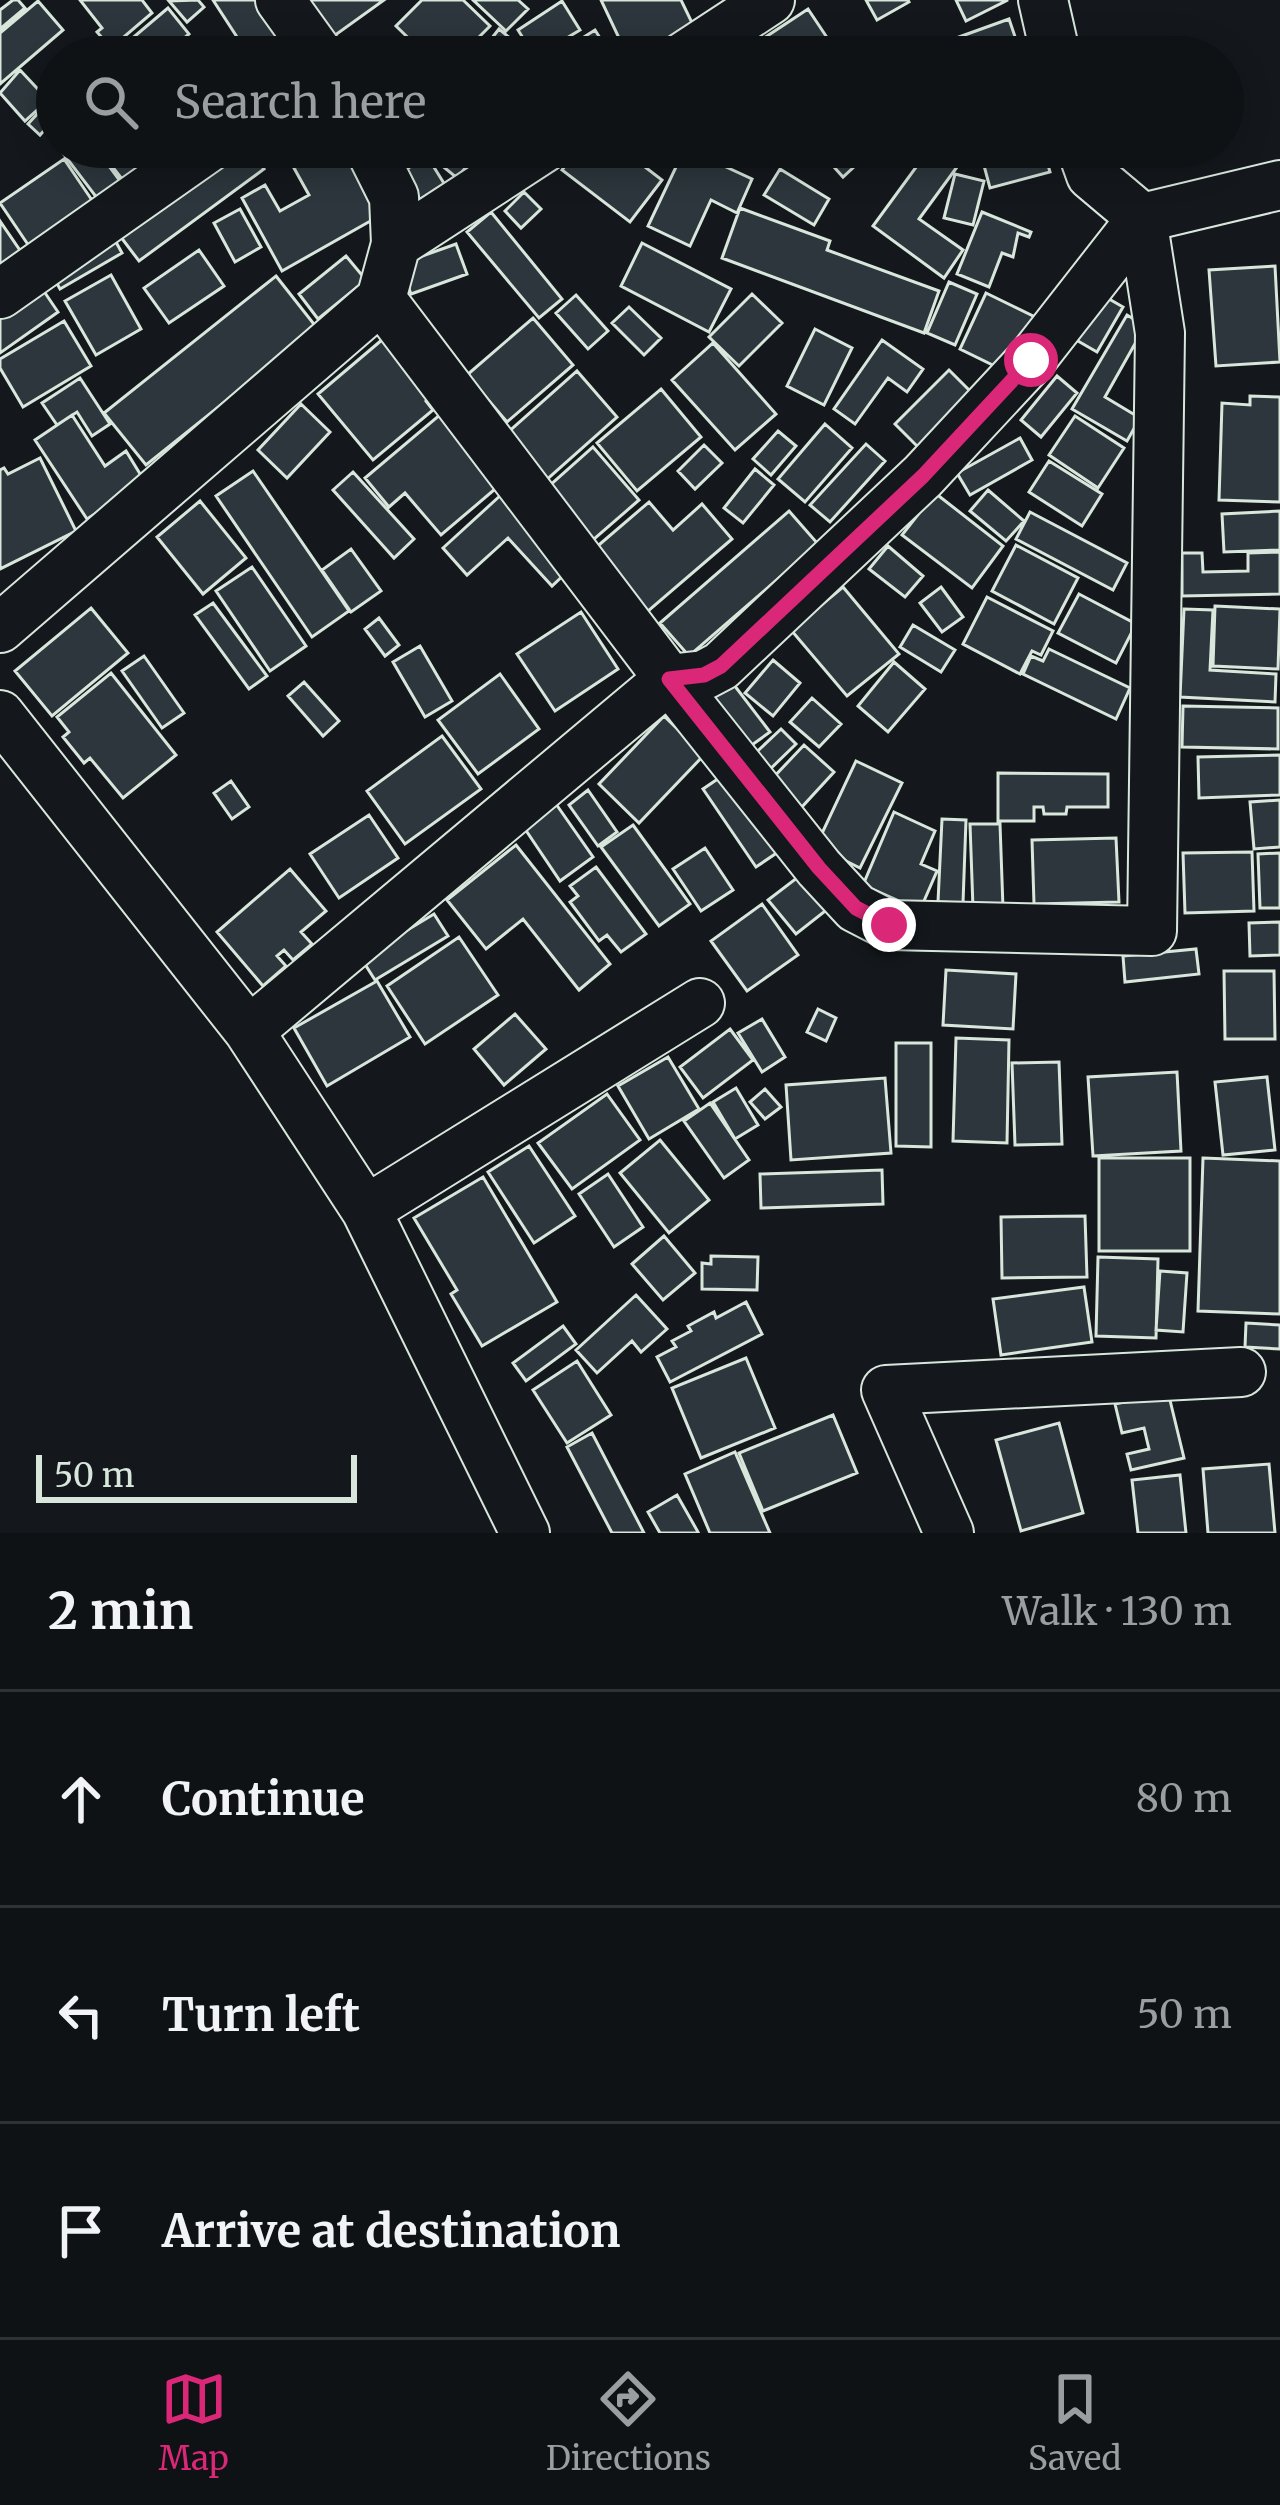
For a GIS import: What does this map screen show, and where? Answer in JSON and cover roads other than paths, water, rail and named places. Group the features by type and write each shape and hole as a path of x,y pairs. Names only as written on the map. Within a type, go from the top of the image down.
{"street":[{"path":"280,0 306,36"},
{"path":"715,36 770,0"},
{"path":"1042,0 1051,36"},
{"path":"0,294 179,168"},
{"path":"0,628 381,299 396,244 394,197 380,168"},
{"path":"396,244 513,168"},
{"path":"381,299 669,679 856,908 889,925 1152,931 1160,333 1142,218 1090,175 1088,168"},
{"path":"249,1031 669,679 704,675 721,666 923,476 1031,360 1142,218 1280,185"},
{"path":"0,715 249,1031 366,1210 525,1533"},
{"path":"366,1210 700,1003"},
{"path":"949,1533 886,1390 1241,1372"}]}
